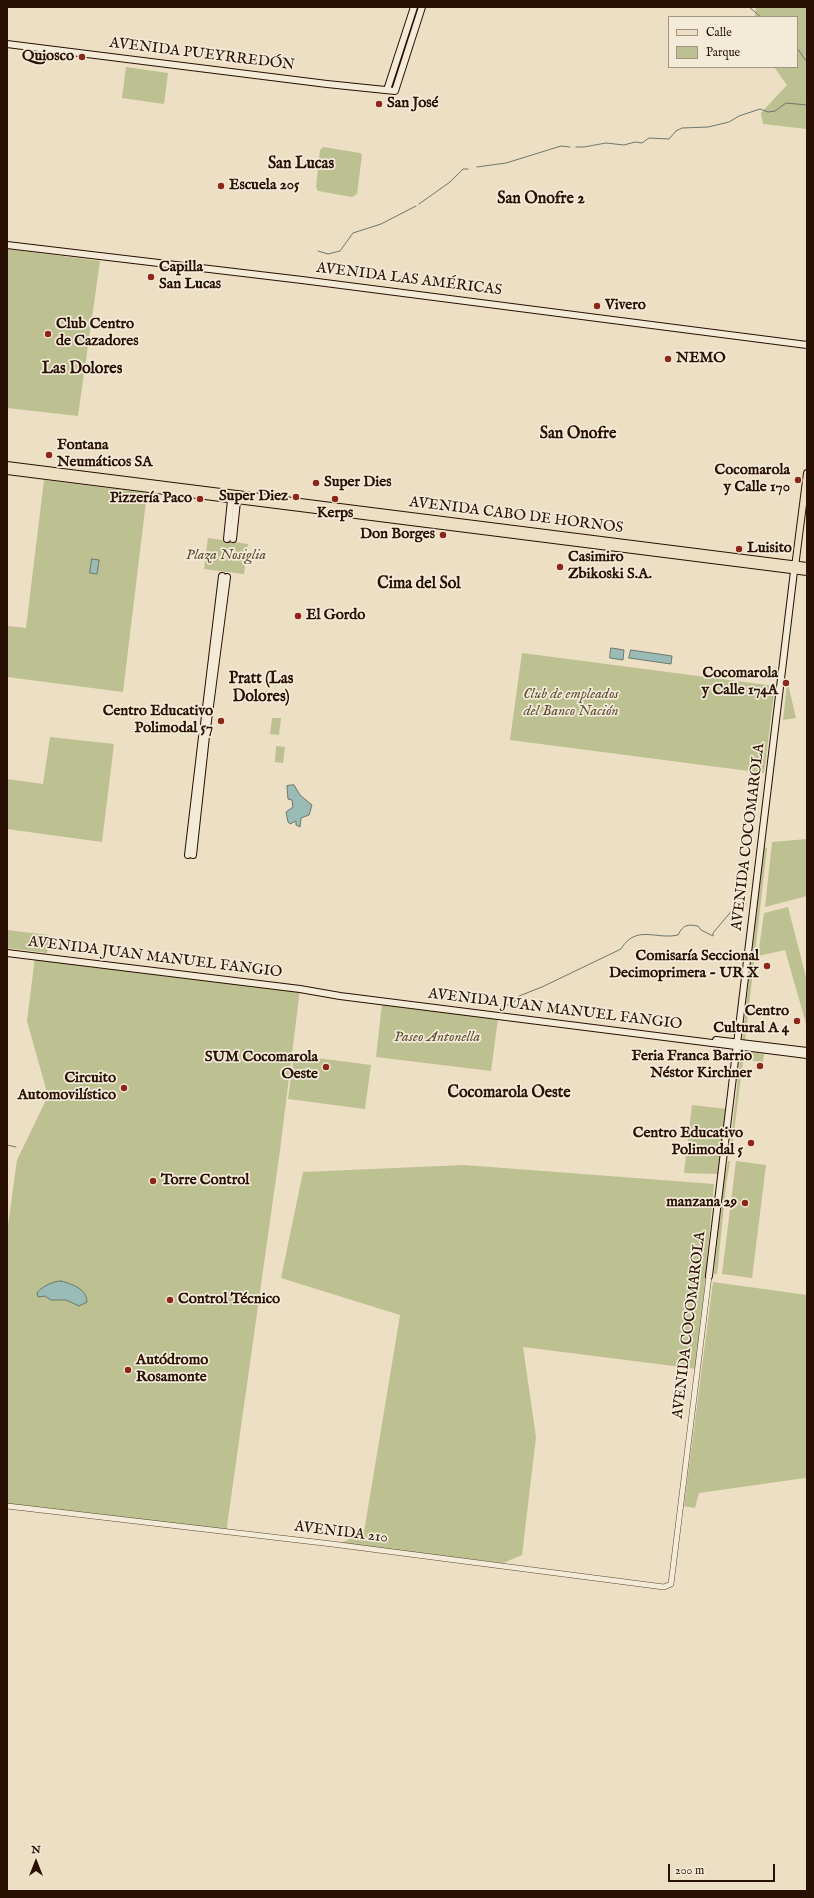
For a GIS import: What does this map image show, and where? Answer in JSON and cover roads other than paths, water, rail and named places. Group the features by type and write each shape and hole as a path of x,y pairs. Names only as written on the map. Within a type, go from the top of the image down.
{"main road":[{"path":"387,90 414,7"},
{"name":"AVENIDA PUEYRREDÓN","path":"7,44 305,82 395,91 422,7"},
{"name":"AVENIDA LAS AMÉRICAS","path":"7,245 317,282 807,345"},
{"name":"AVENIDA CABO DE HORNOS","path":"7,465 795,568 807,572"},
{"name":"AVENIDA CABO DE HORNOS","path":"7,471 795,568 807,566"},
{"name":"AVENIDA COCOMAROLA","path":"709,1276 807,474"},
{"path":"230,539 234,500"},
{"path":"190,855 206,736 224,577"},
{"name":"AVENIDA JUAN MANUEL FANGIO","path":"7,953 300,989 302,988 737,1044 807,1051"},
{"name":"AVENIDA JUAN MANUEL FANGIO","path":"737,1044 807,1055"}],"street":[{"name":"AVENIDA COCOMAROLA","path":"671,1584 709,1276"},
{"name":"AVENIDA 210","path":"7,1506 332,1544 664,1587 671,1584"}],"water":[{"path":"92,559 99,560 97,574 90,573"},
{"path":"611,648 624,650 623,660 610,658"},
{"path":"631,650 672,656 671,664 629,658"},
{"path":"294,785 300,795 312,805 309,815 301,818 300,827 296,825 296,821 290,824 288,822 286,812 293,807 292,800 288,799 287,786"},
{"path":"61,1281 82,1290 87,1302 79,1306 66,1300 51,1300 45,1296 38,1297 37,1293 42,1288 52,1283"}],"waterway":[{"path":"749,7 760,16"},
{"path":"798,49 807,62"},
{"path":"576,147 606,143 624,145 635,142 642,143 649,138 669,139 676,131 682,128 708,127 729,122 739,116 760,109 768,112 775,111 786,103 807,105"},
{"path":"477,167 506,163 561,146 570,147"},
{"path":"419,204 450,182 463,169 468,169"},
{"path":"318,251 328,254 340,251 353,233 381,224 416,206"},
{"path":"502,1007 513,1003 519,996 542,987 621,949 627,941 633,937 647,934 670,936 678,935 684,927 691,925 698,926 701,930 713,936 713,933 734,908 740,908 746,904"},
{"path":"7,1145 16,1147"}],"place":[{"name":"Quiosco","path":"82,57"},
{"name":"San José","path":"379,104"},
{"name":"Escuela 205","path":"221,186"},
{"name":"Capilla San Lucas","path":"151,277"},
{"name":"Vivero","path":"597,306"},
{"name":"Club Centro de Cazadores","path":"48,334"},
{"name":"NEMO","path":"668,359"},
{"name":"Fontana Neumáticos SA","path":"49,455"},
{"name":"Cocomarola y Calle 170","path":"798,480"},
{"name":"Super Dies","path":"316,483"},
{"name":"Super Diez","path":"296,497"},
{"name":"Pizzería Paco","path":"200,499"},
{"name":"Kerps","path":"335,499"},
{"name":"Don Borges","path":"443,535"},
{"name":"Luisito","path":"739,549"},
{"name":"Casimiro Zbikoski S.A.","path":"560,567"},
{"name":"El Gordo","path":"298,616"},
{"name":"Cocomarola y Calle 174A","path":"786,683"},
{"name":"Centro Educativo Polimodal 57","path":"221,721"},
{"name":"Comisaría Seccional Decimoprimera - UR X","path":"767,966"},
{"name":"Centro Cultural A 4","path":"797,1021"},
{"name":"Feria Franca Barrio Néstor Kirchner","path":"760,1066"},
{"name":"SUM Cocomarola Oeste","path":"326,1067"},
{"name":"Circuito Automovilístico","path":"124,1088"},
{"name":"Centro Educativo Polimodal 5","path":"751,1143"},
{"name":"Torre Control","path":"153,1181"},
{"name":"manzana 29","path":"745,1203"},
{"name":"Control Técnico","path":"170,1300"},
{"name":"Autódromo Rosamonte","path":"128,1370"}],"district":[{"name":"San Lucas","path":"301,165"},
{"name":"San Onofre 2","path":"541,200"},
{"name":"Las Dolores","path":"82,370"},
{"name":"San Onofre","path":"578,435"},
{"name":"Cima del Sol","path":"419,585"},
{"name":"Pratt (Las Dolores)","path":"261,689"},
{"name":"Cocomarola Oeste","path":"509,1094"}],"park label":[{"name":"Plaza Nosiglia","path":"226,556"},
{"name":"Club de empleados del Banco Nación","path":"571,704"},
{"name":"Paseo Antonella","path":"437,1038"}]}
